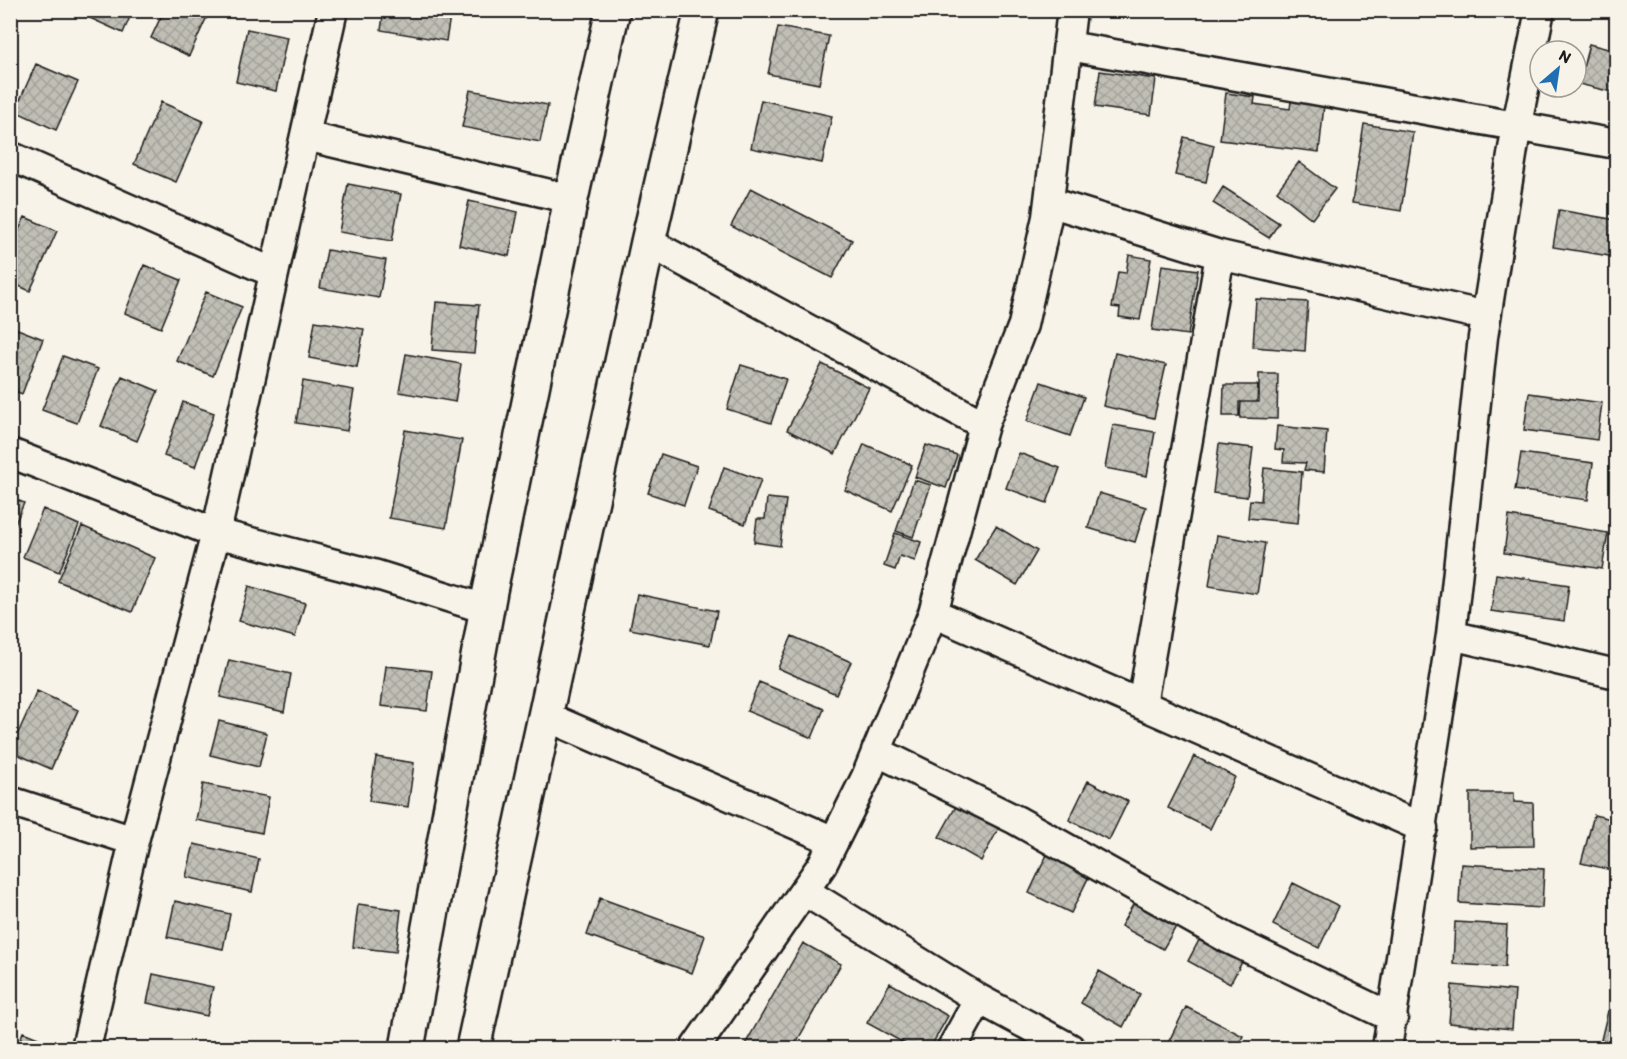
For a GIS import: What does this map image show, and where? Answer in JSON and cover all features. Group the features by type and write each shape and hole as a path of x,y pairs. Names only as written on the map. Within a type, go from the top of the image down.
{"street":[{"path":"86,1048 135,841 216,533 333,10"},
{"path":"407,1048 486,609 571,199 613,10"},
{"path":"473,1048 648,242 702,10"},
{"path":"694,1048 804,891 834,841 876,751 933,613 984,425 1023,325 1049,202 1072,10"},
{"path":"1387,1048 1423,828 1451,635 1486,316 1517,124 1540,10"},
{"path":"1069,46 1517,124 1617,144"},
{"path":"305,136 571,199"},
{"path":"10,156 274,273"},
{"path":"1049,202 1220,255 1486,316"},
{"path":"648,242 984,425"},
{"path":"1142,704 1220,255"},
{"path":"10,453 216,533 377,575 486,609"},
{"path":"933,613 1423,828"},
{"path":"1451,635 1617,674"},
{"path":"545,716 834,841"},
{"path":"876,751 1017,820 1229,939 1393,1018"},
{"path":"10,801 135,841"},
{"path":"804,891 979,999 1070,1048"},
{"path":"952,1048 979,999"}],"building":[{"path":"80,10 133,10 123,33 79,13"},
{"path":"164,10 210,10 189,56 151,38"},
{"path":"384,10 451,10 446,41 381,30"},
{"path":"810,10 832,10 831,15"},
{"path":"974,10 1024,10 1023,15"},
{"path":"778,27 829,36 819,84 768,74"},
{"path":"247,29 287,37 276,91 236,82"},
{"path":"1589,44 1616,51 1616,93 1588,86"},
{"path":"36,64 78,82 56,130 15,111"},
{"path":"1100,71 1156,79 1151,115 1095,107"},
{"path":"470,90 548,105 540,142 462,127"},
{"path":"1226,93 1255,97 1254,104 1290,109 1291,101 1324,105 1319,152 1220,140"},
{"path":"761,100 832,116 822,163 751,148"},
{"path":"161,102 203,121 176,182 134,164"},
{"path":"1364,124 1413,132 1401,211 1352,203"},
{"path":"1184,137 1214,145 1206,182 1175,175"},
{"path":"1299,162 1335,189 1312,219 1277,191"},
{"path":"348,184 401,194 392,241 339,232"},
{"path":"1223,187 1279,223 1269,238 1213,203"},
{"path":"751,188 852,240 832,278 731,226"},
{"path":"469,201 518,212 509,256 459,245"},
{"path":"1559,210 1616,220 1616,257 1553,247"},
{"path":"25,217 57,231 30,291 10,282 10,249"},
{"path":"327,250 386,260 379,298 320,288"},
{"path":"1129,255 1151,259 1140,320 1119,317 1120,308 1112,307 1118,272 1126,273"},
{"path":"144,265 181,280 161,328 125,313"},
{"path":"1162,265 1198,270 1188,335 1152,330"},
{"path":"206,292 242,307 213,376 177,361"},
{"path":"1256,299 1308,302 1305,351 1253,347"},
{"path":"436,302 479,305 474,353 432,350"},
{"path":"315,321 364,329 357,367 309,358"},
{"path":"10,326 43,339 22,394 10,389"},
{"path":"1115,353 1166,365 1154,418 1103,406"},
{"path":"406,354 461,364 455,402 399,392"},
{"path":"63,356 98,369 77,423 42,410"},
{"path":"822,364 869,388 835,454 787,430"},
{"path":"741,365 786,379 771,423 727,409"},
{"path":"1259,374 1278,374 1277,419 1240,418 1241,402 1259,402"},
{"path":"122,376 158,391 137,441 101,426"},
{"path":"303,381 354,390 347,431 296,423"},
{"path":"1041,382 1084,397 1070,436 1027,421"},
{"path":"1224,385 1258,385 1257,402 1239,402 1239,416 1223,416"},
{"path":"1529,393 1602,403 1597,440 1524,430"},
{"path":"183,402 214,413 195,467 164,456"},
{"path":"1113,425 1155,432 1147,476 1105,468"},
{"path":"1277,426 1327,431 1324,472 1304,470 1306,463 1283,462 1284,450 1275,449"},
{"path":"405,430 462,440 446,528 389,518"},
{"path":"864,444 912,465 892,511 845,490"},
{"path":"1219,444 1253,448 1247,497 1213,493"},
{"path":"926,445 957,455 946,488 915,477"},
{"path":"1019,453 1060,468 1047,503 1006,488"},
{"path":"1521,453 1593,463 1588,500 1515,490"},
{"path":"661,454 697,466 684,505 648,493"},
{"path":"724,467 761,480 745,524 709,511"},
{"path":"1264,468 1302,472 1298,523 1248,518 1250,500 1261,501"},
{"path":"914,480 931,485 913,537 896,531"},
{"path":"1099,493 1146,507 1135,542 1088,528"},
{"path":"10,497 24,503 10,536"},
{"path":"767,498 786,500 780,546 754,542 757,519 765,519"},
{"path":"43,509 79,525 59,572 23,557"},
{"path":"1509,516 1608,533 1602,569 1504,553"},
{"path":"82,526 155,558 132,612 58,581"},
{"path":"996,526 1037,551 1017,585 975,560"},
{"path":"895,533 921,542 915,561 900,556 895,570 884,566"},
{"path":"1217,535 1265,543 1257,594 1209,586"},
{"path":"1496,574 1569,585 1564,621 1491,611"},
{"path":"249,586 305,603 295,637 239,621"},
{"path":"637,594 717,611 710,645 630,629"},
{"path":"792,636 851,662 836,694 778,668"},
{"path":"229,660 291,674 284,712 220,697"},
{"path":"386,666 432,671 427,711 381,706"},
{"path":"759,682 824,709 812,738 747,711"},
{"path":"37,691 78,710 51,769 10,751"},
{"path":"219,721 267,733 259,767 210,755"},
{"path":"1194,756 1235,777 1210,829 1168,808"},
{"path":"376,757 414,763 408,807 369,801"},
{"path":"1088,781 1128,801 1109,840 1069,820"},
{"path":"203,784 269,797 262,833 196,820"},
{"path":"1470,793 1514,793 1514,802 1533,803 1534,846 1470,847"},
{"path":"959,801 1001,824 981,861 939,837"},
{"path":"1594,815 1616,820 1616,871 1581,863"},
{"path":"194,844 259,859 252,892 186,877"},
{"path":"1052,844 1095,864 1071,913 1029,893"},
{"path":"1461,864 1544,869 1542,908 1459,903"},
{"path":"1293,883 1339,906 1319,948 1273,925"},
{"path":"1139,894 1181,918 1163,949 1121,926"},
{"path":"600,898 705,936 692,973 587,935"},
{"path":"175,901 230,914 223,949 167,937"},
{"path":"358,904 401,910 396,952 353,947"},
{"path":"1455,922 1507,925 1505,967 1453,964"},
{"path":"1205,929 1247,953 1230,984 1188,961"},
{"path":"803,943 841,964 793,1048 743,1048"},
{"path":"1099,971 1140,994 1123,1027 1081,1003"},
{"path":"153,974 213,987 207,1016 147,1003"},
{"path":"890,983 948,1016 930,1048 913,1048 867,1023"},
{"path":"1452,985 1515,991 1512,1029 1449,1023"},
{"path":"1186,1007 1243,1036 1237,1048 1173,1048 1167,1045"},
{"path":"1608,1011 1616,1013 1616,1048 1600,1044"},
{"path":"23,1032 58,1046 57,1048 17,1048"},
{"path":"1443,1042 1496,1048 1443,1048"}]}
